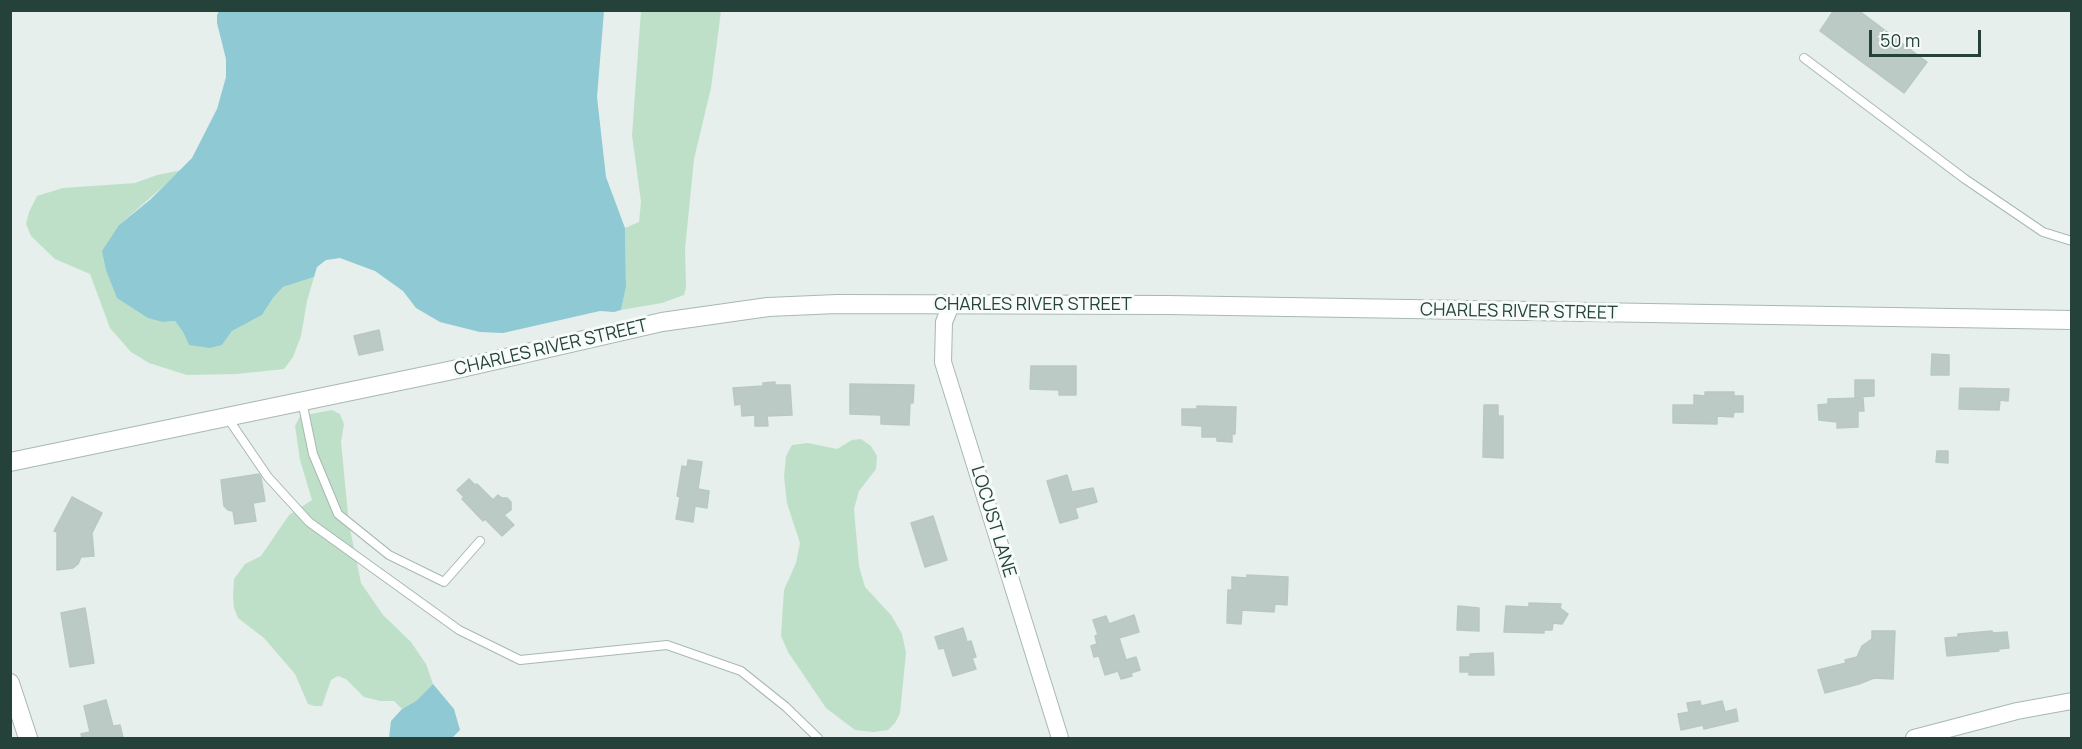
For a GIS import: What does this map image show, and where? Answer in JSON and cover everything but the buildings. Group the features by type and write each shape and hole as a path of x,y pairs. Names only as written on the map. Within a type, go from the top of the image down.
{"street":[{"name":"CHARLES RIVER STREET","path":"10,462 558,348 652,324 768,307 837,304 1167,305 2072,320"},
{"name":"LOCUST LANE","path":"951,305 944,322 943,362 1060,738"},
{"path":"10,683 28,738"},
{"path":"1914,738 2017,711 2072,701"}],"lane":[{"path":"1804,58 1965,179 2043,232 2072,241"},
{"path":"302,401 313,454 338,514 389,555 444,582 480,541"},
{"path":"227,417 268,477 309,522 459,630 520,660 667,645 741,671 786,707 818,738"}],"green space":[{"path":"641,11 721,11 711,88 694,159 685,249 686,288 684,295 662,303 621,310 626,287 625,228 639,222 641,202 632,135"},
{"path":"182,170 119,225 163,322 175,321 189,345 222,345 232,331 262,315 283,287 314,277 301,336 293,357 284,369 237,374 187,375 149,363 131,352 110,328 90,274 55,259 31,236 26,224 37,196 63,188 135,183 157,175"},
{"path":"332,410 340,414 344,424 341,442 349,524 361,583 383,615 411,642 426,664 433,684 416,701 402,709 394,701 380,701 364,697 346,679 338,676 331,680 322,706 308,704 295,674 264,638 238,618 234,608 234,579 245,564 261,556 289,515 312,500 300,460 295,426 300,416"},
{"path":"861,439 871,446 877,456 876,469 859,491 854,509 859,566 865,587 891,615 902,634 906,653 900,713 888,730 873,732 855,730 826,708 788,652 781,636 784,590 796,563 800,543 787,503 784,477 786,456 792,445 808,443 837,449 852,440"}],"water":[{"path":"219,11 604,11 597,97 606,177 625,228 626,287 621,310 600,311 503,333 480,332 440,322 416,308 403,291 375,271 340,258 326,260 317,267 314,277 283,287 262,315 232,331 222,345 210,348 189,345 175,321 163,322 148,318 117,298 106,270 102,251 119,225 151,199 192,158 217,109 226,77 226,59 217,23"},
{"path":"433,684 454,709 460,730 452,738 389,738 391,721"}]}
